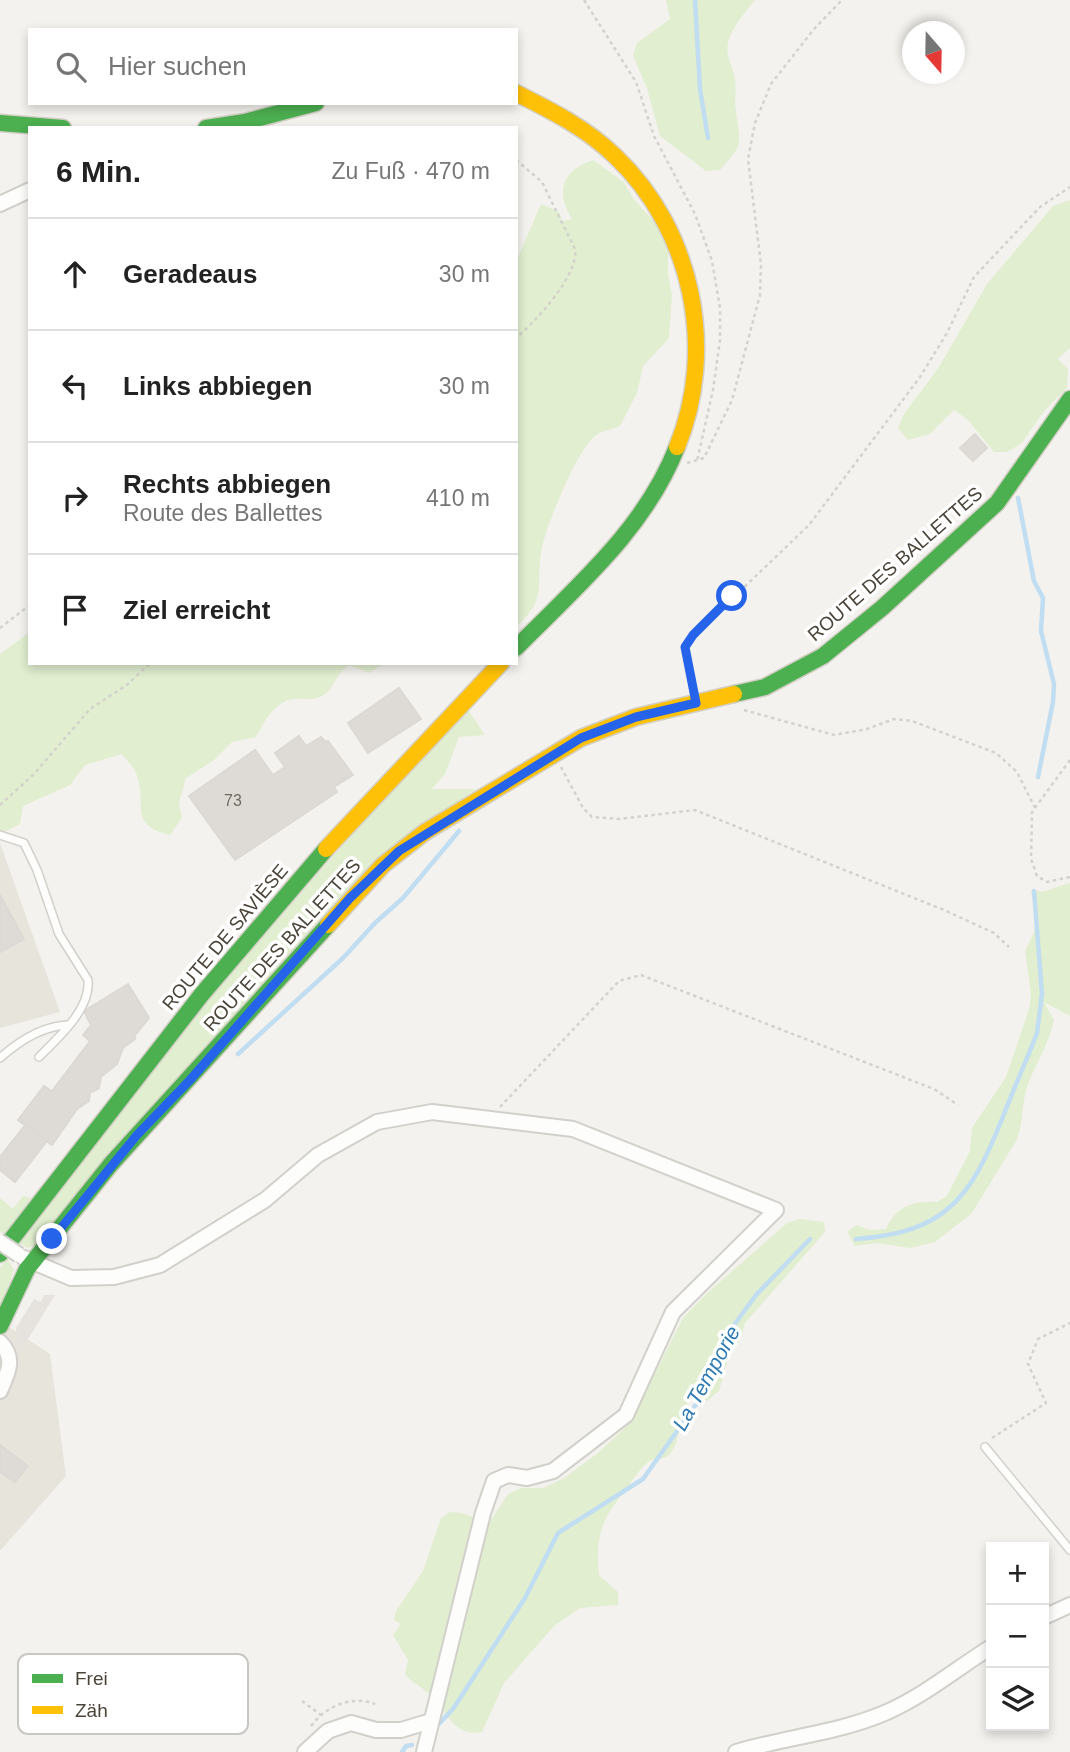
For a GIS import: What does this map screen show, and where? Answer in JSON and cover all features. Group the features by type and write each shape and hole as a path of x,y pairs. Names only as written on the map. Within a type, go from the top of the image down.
{"street":[{"path":"518,94 564,115 614,152 649,194 676,240 691,289 697,348 691,405 674,460 649,504 628,530 518,646"},
{"path":"217,126 309,105"},
{"path":"0,123 38,126"},
{"path":"0,204 28,191"},
{"name":"ROUTE DES BALLETTES","path":"0,1326 27,1269 26,1259 128,1144 190,1080 367,879 425,832 552,755 612,725 765,687 802,670 882,607 997,503 1070,399"},
{"name":"ROUTE DE SAVIÈSE","path":"0,1254 233,956 387,783 499,665"},
{"path":"0,1242 26,1259 71,1278 114,1277 160,1265 265,1200 318,1155 377,1122 432,1112 573,1129 776,1210 673,1312 626,1415 553,1471 527,1478 508,1475 494,1481 482,1513 424,1752"},
{"path":"0,1342 9,1355 10,1367 0,1391"},
{"path":"1049,1615 1070,1605"},
{"path":"736,1752 831,1730 886,1712 942,1683 986,1651"},
{"path":"305,1752 328,1731 351,1723 376,1730 401,1730 431,1721"}],"lane":[{"path":"0,835 24,843 37,870 59,934 88,980 85,999 68,1026 39,1058"},
{"path":"0,1058 26,1038 56,1026 68,1026"},
{"path":"985,1447 1070,1550"}],"path":[{"path":"674,460 693,463 708,454 732,400 757,312 761,264 748,159 761,105 780,72 814,29 842,0"},
{"path":"518,162 542,182 575,249 576,258 548,305 518,336"},
{"path":"696,703 685,660 687,642 804,530 920,377 947,333 974,277 1040,207 1070,187"},
{"path":"0,628 28,607"},
{"path":"0,805 34,774 90,709 127,685 148,665"},
{"path":"729,696 736,706 743,710 834,735 867,729 894,719 912,721 996,753 1017,772 1035,808 1031,859 1037,876 1047,882 1070,877"},
{"path":"552,755 583,808 592,817 619,819 695,810 944,911 994,933 1009,947"},
{"path":"1035,808 1070,760"},
{"path":"490,1117 619,981 641,975 934,1089 958,1105"},
{"path":"985,1447 986,1441 1046,1403 1028,1364 1038,1339 1070,1322"},
{"path":"303,1701 321,1715"}],"shaded area":[{"path":"0,843 60,1012 0,1028"},
{"path":"44,1295 55,1295 22,1349 17,1340 16,1328 34,1299 41,1302"},
{"path":"0,1321 50,1354 66,1476 0,1551"}],"green space":[{"path":"666,0 755,0 743,14 728,42 728,56 736,83 735,108 739,143 734,154 720,170 706,171 660,136 647,88 633,56 637,43 670,19"},
{"path":"593,160 624,182 633,198 658,226 668,252 672,295 669,338 643,366 637,393 620,426 595,436 571,473 543,542 536,601 518,624 518,257 541,204 559,212 562,221 572,219 563,191 568,176 582,164"},
{"path":"1070,200 1070,348 1058,359 1068,369 1067,388 1044,411 1022,443 1007,452 994,452 967,419 954,410 930,434 908,440 898,428 904,414 939,367 987,284 1053,206"},
{"path":"28,633 28,665 349,665 321,696 294,699 281,704 271,713 256,737 232,742 214,760 186,778 179,803 182,818 170,835 157,831 144,819 136,773 122,754 85,765 70,785 23,806 20,824 0,834 0,654"},
{"path":"349,665 382,665 369,673"},
{"path":"468,710 485,735 459,737 445,774 432,789 476,789 444,811 37,1244 28,1248 18,1243 213,995 340,848"},
{"path":"1070,883 1070,1016 1044,1002 1054,1020 1027,1087 1016,1141 972,1213 935,1242 910,1248 876,1243 855,1246 847,1232 857,1225 869,1230 886,1229 895,1215 907,1206 921,1202 937,1202 947,1196 970,1151 972,1128 1006,1077 1029,1009 1031,994 1025,951 1039,922 1031,893 1033,889 1042,892"},
{"path":"23,1196 31,1198 5,1235 0,1231 0,1198 13,1209"},
{"path":"799,1219 824,1222 825,1232 745,1323 741,1338 727,1362 719,1391 707,1401 695,1397 687,1403 680,1417 675,1446 670,1454 645,1465 608,1514 600,1534 599,1575 618,1592 618,1605 580,1608 554,1626 504,1683 482,1732 472,1733 458,1727 428,1693 405,1674 408,1660 393,1635 401,1624 394,1620 396,1611 423,1571 441,1518 450,1512 462,1513 489,1523 508,1494 521,1488 544,1488 564,1478 598,1453 629,1424 683,1318 787,1223"},
{"path":"7,1258 14,1270 0,1309 0,1268"}],"building":[{"path":"975,434 987,448 973,461 960,448"},
{"path":"399,688 421,719 368,753 348,723"},
{"path":"299,736 306,746 321,737 328,741 353,775 334,787 337,792 235,860 189,796 255,750 273,775 285,767 275,753"},
{"path":"0,895 24,939 0,952"},
{"path":"128,984 149,1018 135,1035 135,1039 123,1048 117,1064 101,1077 99,1088 90,1093 89,1101 77,1109 52,1145 18,1120 44,1086 52,1091 90,1041 83,1035 91,1025 84,1011"},
{"path":"26,1124 47,1141 15,1182 0,1170 0,1157"},
{"path":"0,1445 28,1466 15,1482 0,1472"}],"waterway":[{"path":"695,0 700,89 708,138"},
{"name":"La Temporie","path":"1018,498 1034,581 1043,598 1041,631 1054,684 1038,777"},
{"path":"238,1054 343,958 375,923 403,898 459,831"},
{"name":"La Temporie","path":"856,1239 912,1229 934,1219 966,1190 979,1170 1037,1033 1042,994 1034,891"},
{"name":"La Temporie","path":"436,1727 453,1709 525,1598 558,1533 643,1479 697,1403 723,1340 756,1295 810,1239"},
{"name":"La Temporie","path":"402,1752 406,1746 412,1745"}],"traffic: fast":[{"path":"219,126 309,105"},
{"path":"0,123 38,126"},
{"path":"734,694 765,687 823,656 882,608 997,503 1070,399"},
{"path":"518,646 585,579 628,530 663,477 677,447"},
{"path":"0,1254 202,994 326,849"},
{"path":"0,1326 27,1269 111,1164 328,925"}],"traffic: slow":[{"path":"518,94 568,121 604,146 642,186 663,219 679,255 690,292 696,331 695,371 689,409 677,447"},
{"path":"326,849 499,665"},
{"path":"328,925 383,865 425,832 581,738 636,717 734,694"}],"route":[{"path":"52,1239 111,1164 190,1080 367,879 399,851 425,832 581,738 636,717 696,703 685,660 685,647 693,635 732,596"}]}
